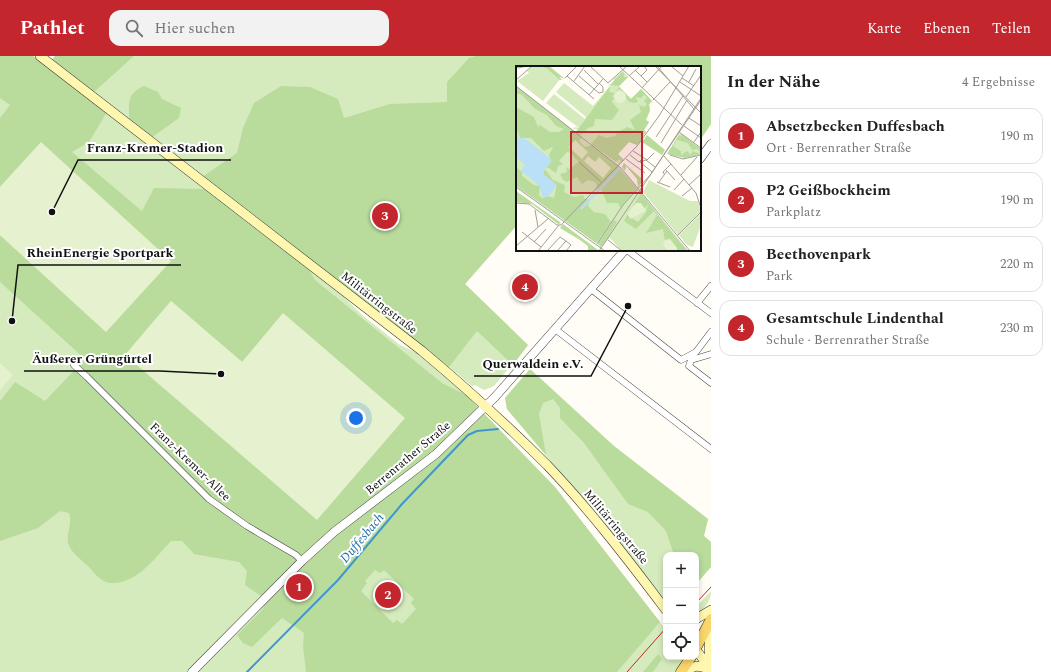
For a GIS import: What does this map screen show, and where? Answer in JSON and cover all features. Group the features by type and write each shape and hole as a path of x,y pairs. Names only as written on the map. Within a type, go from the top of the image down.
{"main road":[{"name":"Militärringstraße","path":"40,56 422,351 485,406 547,466 573,495 663,606"},
{"path":"699,617 711,610"},
{"path":"699,643 711,620"},
{"path":"711,620 709,649 711,669"},
{"path":"699,653 711,669"},
{"path":"681,671 689,660"},
{"path":"681,671 697,666 711,669"}],"street":[{"path":"701,158 711,144"},
{"name":"Berrenrather Straße","path":"192,672 302,561 333,533 436,454 485,406 625,251"},
{"path":"627,251 711,313"},
{"path":"697,303 711,286"},
{"path":"591,289 681,360 696,352 711,332"},
{"path":"555,329 711,449"},
{"path":"711,354 691,360 689,366 711,383"},
{"name":"Franz-Kremer-Allee","path":"74,365 87,376 209,499 247,526 296,555 302,561"}],"green space":[{"path":"0,56 33,56 344,297 362,315 400,345 417,353 466,395 555,487 663,626 663,660 693,660 704,672 0,672"},
{"path":"0,56 33,56 107,112 89,142 72,152 142,211 154,188 205,189 310,271 315,280 442,383 466,395 555,487 660,622 617,672 306,672 303,646 304,633 282,618 252,647 243,643 237,635 263,609 265,599 245,585 247,571 239,562 194,554 182,541 171,541 152,562 137,575 128,580 110,583 103,581 71,550 68,543 70,520 69,513 60,511 38,528 0,541 0,401 15,382 45,401 85,359 0,282 0,235 106,332 41,143 0,187 0,118 10,105 0,98","holes":["171,301 242,362 125,355","375,570 380,573 384,570 414,599 411,603 416,609 402,624 397,620 393,623 361,591 367,583 365,581"]},
{"path":"55,56 711,56 711,124 701,139 701,66 516,66 516,226 465,284 528,345 494,386 484,390 475,385 472,386 52,60"},
{"path":"55,56 134,56 94,92 52,60"},
{"path":"476,56 711,56 711,124 701,139 701,66 516,66 516,226 465,284 528,345 513,365 477,331 449,367 202,177 237,153 243,128 254,103 281,86 310,87 338,99 344,118 390,104 447,102 447,82 469,58"},
{"path":"144,86 158,92 162,99 181,108 179,118 151,138 129,119 130,99 134,92"},
{"path":"41,142 171,261 106,332 0,235 0,187"},
{"path":"171,301 242,362 283,313 405,418 317,520 125,355"},
{"path":"0,363 13,375 0,390"},
{"path":"530,369 614,446 708,519 704,536 711,542 711,567 699,581 699,552 663,552 663,596 507,409 505,398"},
{"path":"530,369 614,446 708,519 704,536 711,542 711,567 699,581 699,552 673,552 666,531 648,512 628,504 584,443 560,418 560,408 553,399 543,403 539,414 546,455 507,409 505,398"},
{"path":"711,591 710,599 699,612 699,604"},
{"path":"658,654 662,659 653,672 643,672"}],"waterway":[{"name":"Duffesbach","path":"247,672 338,580 402,504 468,435 477,431 498,429"}],"tram line":[{"path":"699,600 711,587"},
{"path":"627,672 663,631"}],"place":[{"name":"Franz-Kremer-Stadion","path":"52,212"},
{"name":"Beethovenpark","path":"385,216"},
{"name":"Gesamtschule Lindenthal","path":"525,287"},
{"name":"Querwaldein e.V.","path":"628,306"},
{"name":"RheinEnergie Sportpark","path":"12,321"},
{"name":"Äußerer Grüngürtel","path":"221,374"},
{"name":"Absetzbecken Duffesbach","path":"299,587"},
{"name":"P2 Geißbockheim","path":"388,595"}]}
